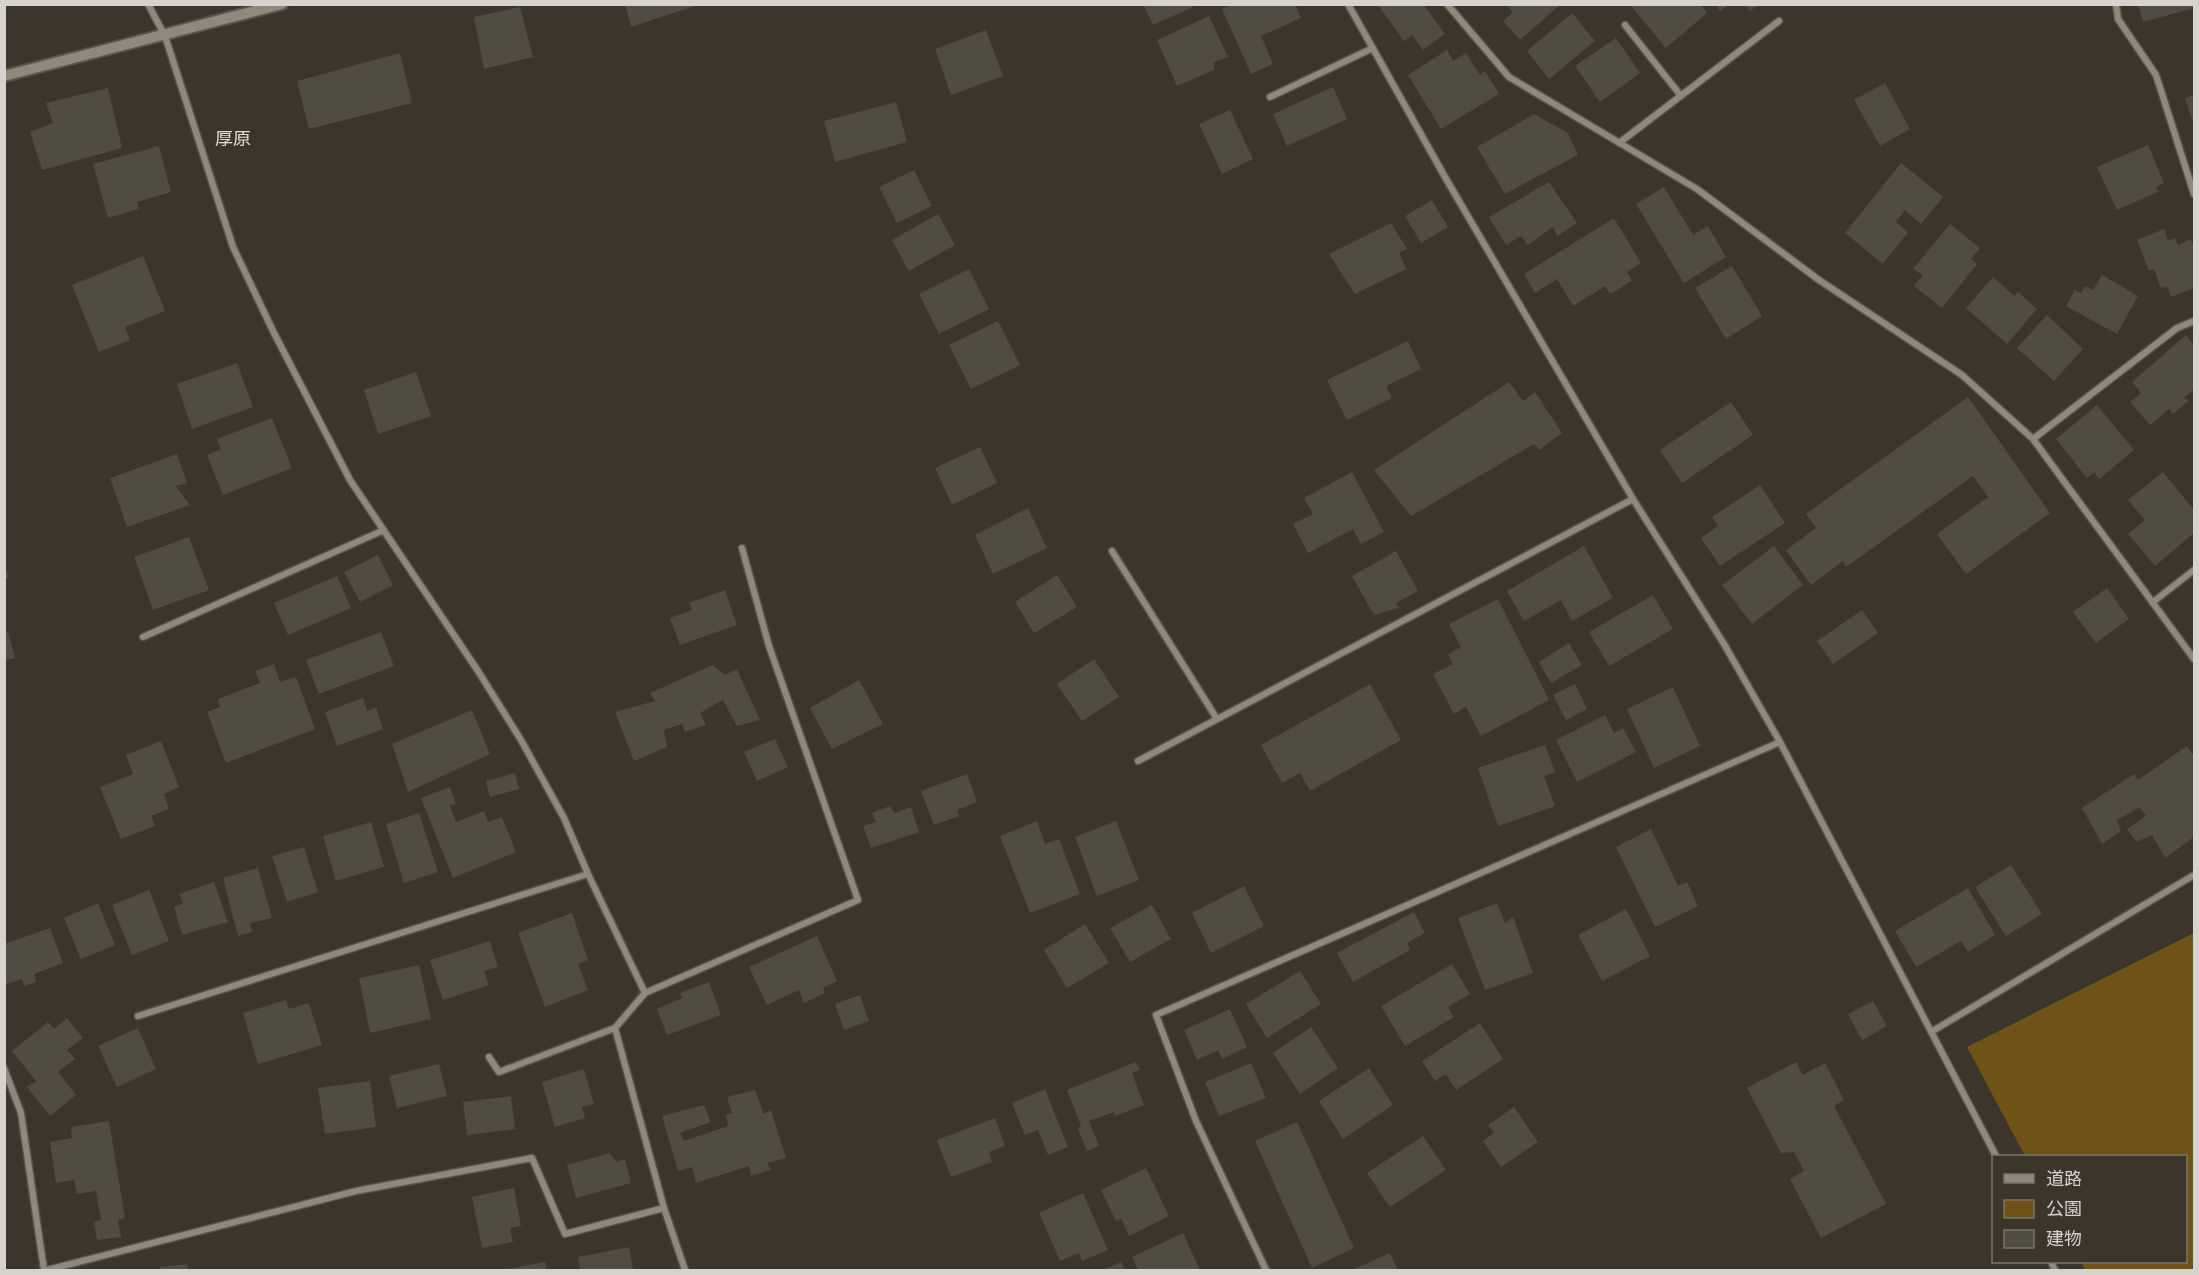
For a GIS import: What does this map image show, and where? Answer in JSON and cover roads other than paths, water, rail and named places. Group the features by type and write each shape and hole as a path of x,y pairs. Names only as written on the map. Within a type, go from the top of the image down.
{"street":[{"path":"148,4 165,36 233,247 274,333 350,480 478,670 521,740 564,818 645,993"},
{"path":"4,76 282,4"},
{"path":"1348,4 1445,177 1633,499 1724,644 1780,742 1995,1155"},
{"path":"1447,4 1509,76 1697,189 1819,280 1962,375 2033,438 2194,659"},
{"path":"2116,4 2118,19 2156,75 2194,194"},
{"path":"1619,143 1779,21"},
{"path":"1625,25 1681,96"},
{"path":"1270,97 1373,48"},
{"path":"2033,438 2177,328 2194,321"},
{"path":"1138,761 1633,499"},
{"path":"143,638 384,530"},
{"path":"489,1057 499,1072 615,1028 645,993 858,900 769,646 742,548"},
{"path":"1112,551 1217,719"},
{"path":"2153,602 2194,570"},
{"path":"1266,1270 1196,1121 1156,1015 1780,742"},
{"path":"138,1016 588,874"},
{"path":"1931,1032 2194,875"},
{"path":"615,1028 664,1208 686,1270"},
{"path":"4,1068 21,1113 46,1270 356,1191 532,1158 565,1234 664,1208"}],"district":[{"name":"厚原","path":"233,139"}]}
